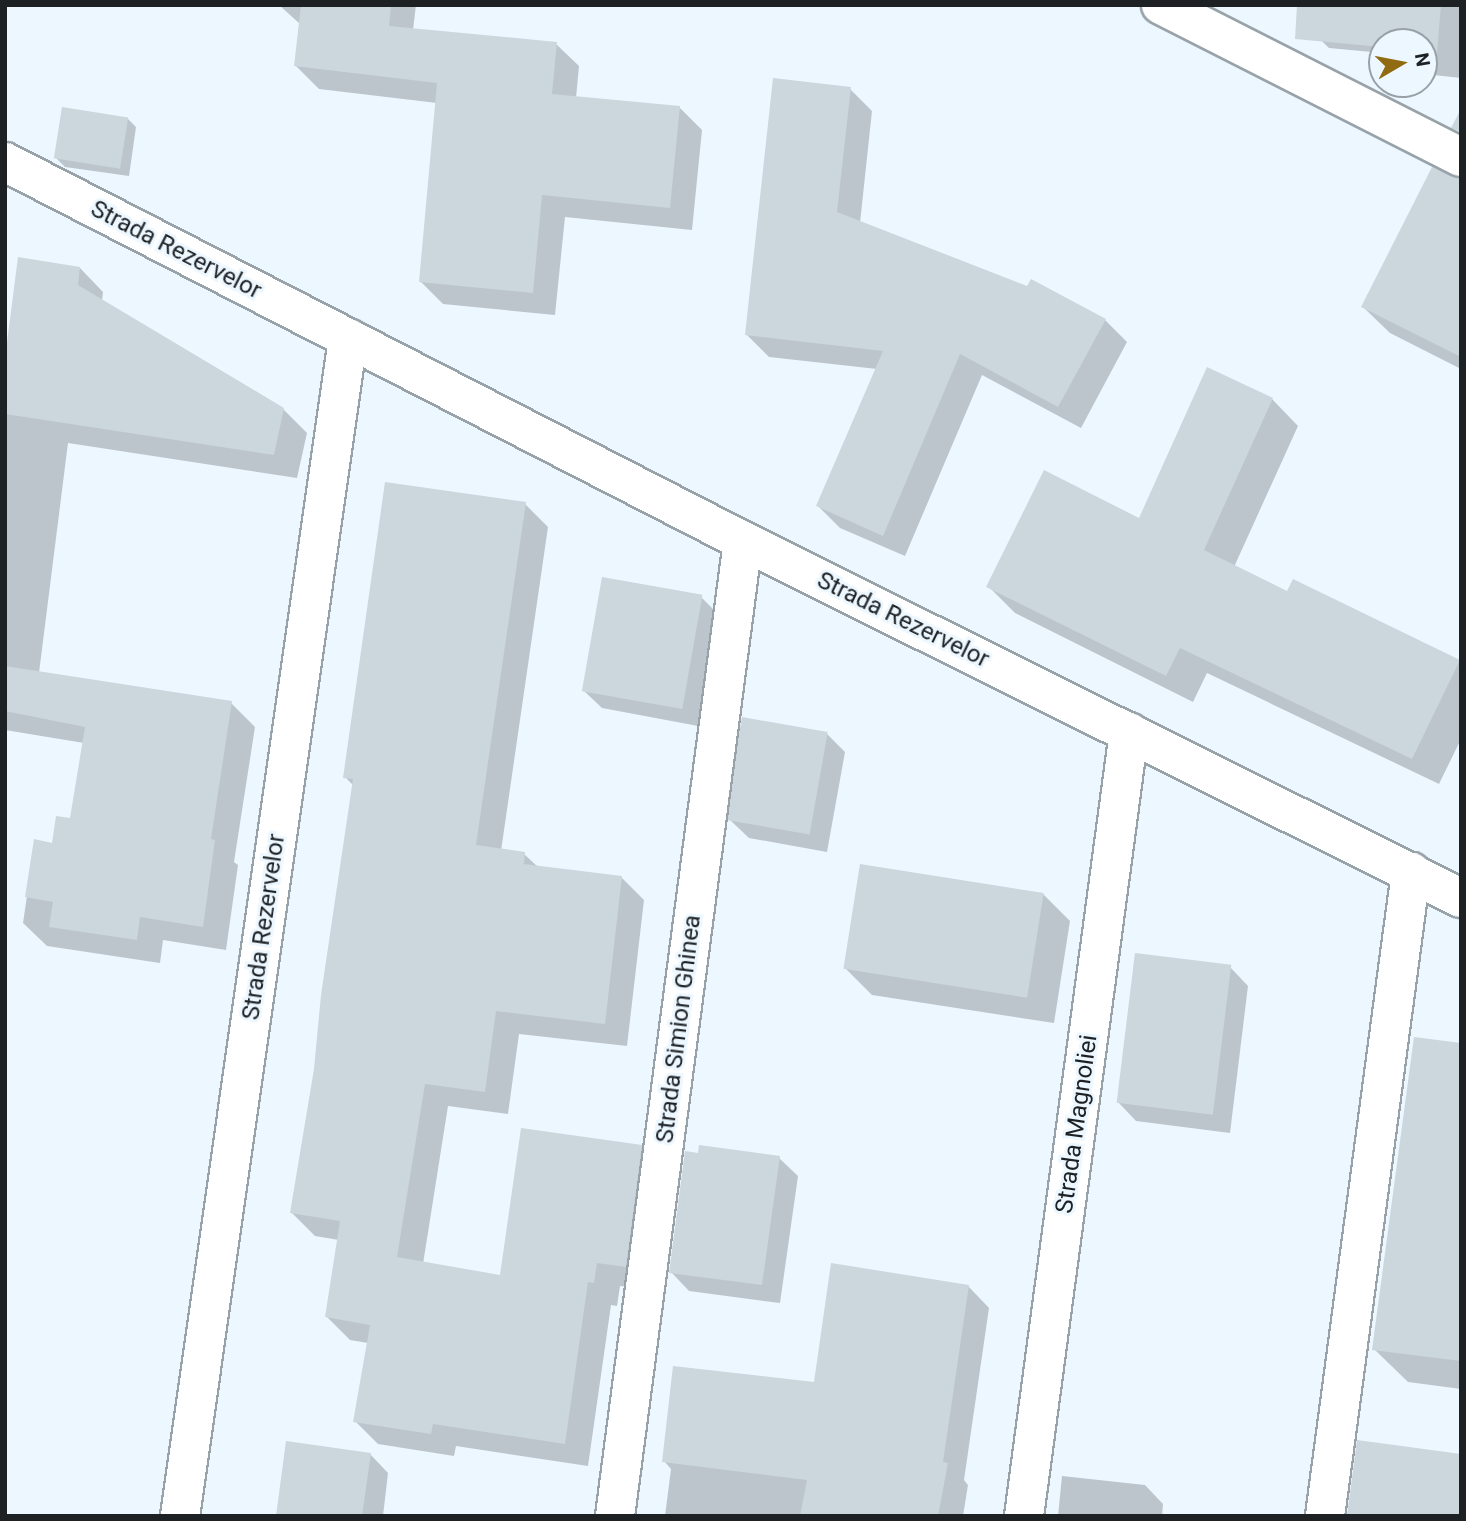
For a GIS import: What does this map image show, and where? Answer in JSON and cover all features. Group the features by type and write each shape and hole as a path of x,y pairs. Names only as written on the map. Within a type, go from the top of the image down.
{"street":[{"path":"1161,5 1461,157"},
{"name":"Strada Rezervelor","path":"5,162 743,541 1461,898"},
{"name":"Strada Rezervelor","path":"180,1516 348,338"},
{"name":"Strada Simion Ghinea","path":"615,1516 743,541"},
{"name":"Strada Magnoliei","path":"1024,1516 1129,732"},
{"path":"1325,1516 1411,872"}],"building":[{"path":"301,5 391,5 389,26 557,42 552,94 680,106 670,208 542,195 533,293 419,282 437,83 294,66"},
{"path":"1297,5 1441,5 1438,40 1438,28 1368,28 1368,46 1295,39"},
{"path":"773,78 851,87 837,212 1027,286 1031,279 1106,319 1058,407 960,354 883,536 816,506 883,351 745,335"},
{"path":"62,107 128,117 120,169 54,158"},
{"path":"1461,109 1461,132 1451,128"},
{"path":"1432,167 1461,179 1461,357 1361,307"},
{"path":"18,257 80,267 78,285 284,408 274,455 5,414 5,358"},
{"path":"1207,367 1273,398 1204,550 1287,591 1293,579 1460,660 1412,759 1180,648 1166,676 986,587 1044,470 1139,518"},
{"path":"385,482 526,502 476,845 525,852 524,864 622,876 605,1024 496,1011 485,1092 425,1084 397,1257 500,1275 521,1128 642,1145 626,1267 597,1263 594,1283 588,1282 565,1444 433,1424 431,1434 353,1422 370,1325 325,1317 340,1221 290,1213 314,1069 321,995 353,779 343,778"},
{"path":"602,577 702,595 682,709 582,691"},
{"path":"5,666 232,701 211,839 215,840 203,927 140,917 137,940 49,927 53,902 25,897 34,839 52,843 56,816 70,818 85,727 5,711"},
{"path":"742,717 828,732 810,835 724,819"},
{"path":"860,864 1044,893 1027,998 843,969"},
{"path":"1135,953 1231,965 1213,1115 1117,1103"},
{"path":"1414,1037 1461,1043 1461,1361 1372,1350"},
{"path":"699,1145 780,1156 762,1285 669,1273 685,1151 698,1153"},
{"path":"831,1263 969,1285 943,1462 948,1463 938,1516 800,1516 807,1480 662,1462 673,1366 814,1382"},
{"path":"1357,1440 1461,1454 1461,1516 1347,1516"},
{"path":"286,1441 371,1453 362,1516 276,1516"}]}
